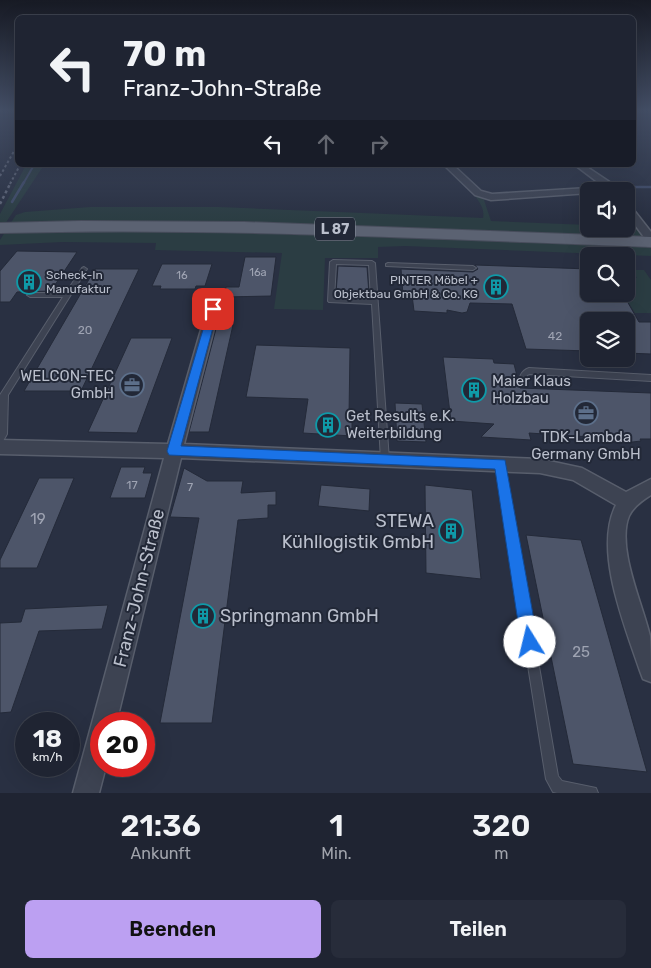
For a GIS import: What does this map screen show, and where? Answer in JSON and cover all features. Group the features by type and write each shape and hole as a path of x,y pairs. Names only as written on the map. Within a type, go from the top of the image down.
{"main road":[{"name":"L 87","path":"0,228 33,226 238,226 646,241"}],"street":[{"path":"450,167 478,193 491,196 580,192"},
{"path":"582,167 603,182"},
{"path":"635,222 646,241"},
{"name":"Franz-John-Straße","path":"107,712 174,451 213,309"},
{"path":"0,447 174,451 540,466 576,473 627,502"},
{"path":"651,487 641,491 627,502 619,518 616,539 621,571 651,672"},
{"path":"86,793 90,777"}],"lane":[{"path":"374,302 331,301 332,262 372,263 385,460"},
{"path":"388,265 472,268"},
{"path":"0,439 3,434 4,394 84,269"},
{"path":"30,295 67,295"},
{"path":"523,384 524,374 529,371 651,378"},
{"path":"500,464 552,780 558,788 591,793"}],"shaded area":[{"path":"25,167 43,167 5,224 0,225 0,214"},
{"path":"466,185 483,197 491,221 580,225 580,236 10,224 16,215 25,212 90,207 219,207 483,218 483,209"},
{"path":"635,227 639,227 646,237 635,237"},
{"path":"230,229 651,245 651,256 635,255 635,247 580,247 580,253 405,246 378,247 378,258 325,258 323,310 274,309 282,253 155,250 156,243 62,242 0,245 0,240 5,232"},
{"path":"635,270 644,270 651,280 651,313 635,313 628,302 635,302 635,278 637,278"}],"building":[{"name":"Scheck-In Manufaktur","path":"17,251 77,252 51,291 17,292 10,302 0,302 0,271"},
{"path":"245,257 276,257 271,296 224,297 226,287 239,287"},
{"path":"162,264 212,264 205,286 196,286 195,289 160,289 161,286 152,286"},
{"path":"475,265 580,269 580,302 628,302 633,312 580,312 580,351 526,349 512,304 470,303 467,312 462,313 447,310 447,313 414,311 412,295 403,295 401,269 473,272 478,269"},
{"path":"338,266 367,267 369,294 336,293"},
{"path":"95,269 139,269 81,391 24,391"},
{"path":"635,315 639,322 651,322 651,354 635,353"},
{"path":"217,325 233,325 209,432 189,432"},
{"name":"WELCON-TEC GmbH","path":"131,338 172,338 137,433 88,432"},
{"path":"256,345 350,348 349,416 352,416 352,436 303,433 308,399 246,397"},
{"path":"443,357 493,359 494,363 514,364 520,388 651,393 651,439 640,439 641,441 624,443 622,439 529,433 531,440 481,437 494,424 451,421"},
{"path":"395,403 422,404 426,442 397,441"},
{"path":"121,467 145,467 143,473 152,473 145,498 110,498"},
{"name":"Springmann GmbH","path":"184,468 207,481 243,481 241,493 276,491 276,505 268,505 268,518 238,520 212,723 160,723 199,518 170,517"},
{"path":"39,478 74,478 37,568 0,568 0,560"},
{"path":"321,485 370,489 369,511 318,506"},
{"name":"STEWA Kühllogistik GmbH","path":"425,485 472,490 481,579 426,573"},
{"path":"526,535 581,540 647,772 573,764"},
{"path":"108,605 102,629 39,631 11,712 0,713 0,623 21,622 25,609"}],"waterway":[{"path":"23,184 33,167"},
{"path":"12,202 24,182"},
{"path":"635,187 651,187"}],"railway":[{"path":"0,176 15,149"},
{"path":"10,184 19,167"},
{"path":"0,204 10,184"}],"place":[{"name":"Scheck-In Manufaktur","path":"29,282"},
{"name":"PINTER Möbel + Objektbau GmbH & Co. KG","path":"496,287"},
{"name":"WELCON-TEC GmbH","path":"132,385"},
{"name":"Maier Klaus Holzbau","path":"474,390"},
{"name":"TDK-Lambda Germany GmbH","path":"586,413"},
{"name":"Get Results e.K. Weiterbildung","path":"328,425"},
{"name":"STEWA Kühllogistik GmbH","path":"451,531"},
{"name":"Springmann GmbH","path":"203,616"}],"route":[{"path":"213,309 174,451 500,464 530,642"}]}
